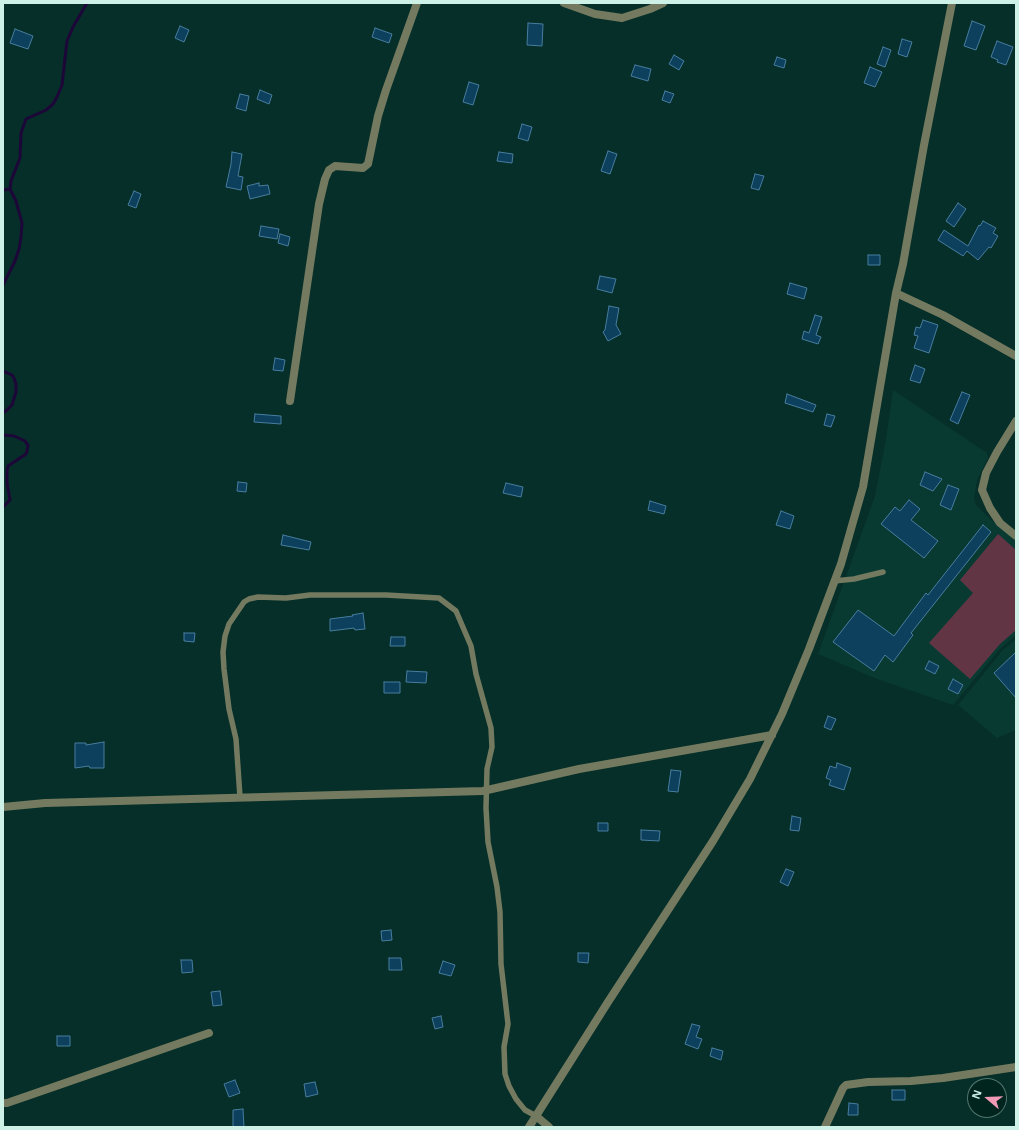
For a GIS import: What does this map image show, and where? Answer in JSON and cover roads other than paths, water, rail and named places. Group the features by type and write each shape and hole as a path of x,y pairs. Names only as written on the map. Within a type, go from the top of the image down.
{"street":[{"path":"290,401 319,204 325,179 329,170 336,166 363,168 368,164 380,109 417,3"},
{"path":"564,3 594,14 622,18 663,3"},
{"path":"529,1127 735,806 772,735 810,649 852,529 864,487 896,293 903,264 924,144 952,3"},
{"path":"896,293 943,315 1016,356"},
{"path":"1016,421 986,473 982,490 990,508 1000,523 1016,536"},
{"path":"3,807 45,803 486,790 579,769 772,735"},
{"path":"3,1103 7,1103 69,1082 209,1033"},
{"path":"825,1127 843,1088 846,1086 868,1082 911,1081 943,1078 1016,1067"},
{"path":"536,1116 549,1127"}],"lane":[{"path":"834,581 865,577 883,572"},
{"path":"240,797 236,739 229,709 223,652 225,636 229,624 237,611 249,598 286,598 310,595 386,595 439,598 456,611 471,646 476,674 491,728 492,747 487,769 486,808 488,842 497,887 500,912 501,964 508,1024 504,1047 505,1074 516,1099 525,1110 536,1116"}],"waterway":[{"path":"3,285 15,261 21,237 22,223 16,201 10,189 11,181 20,158 21,133 26,119 46,110 53,104 57,97 62,85 67,41 73,27 87,3"},
{"path":"3,190 10,189"},
{"path":"3,371 12,375 16,384 16,392 12,405 3,413"},
{"path":"3,435 14,436 25,441 28,445 26,454 8,466 7,483 10,500 3,507"}]}
